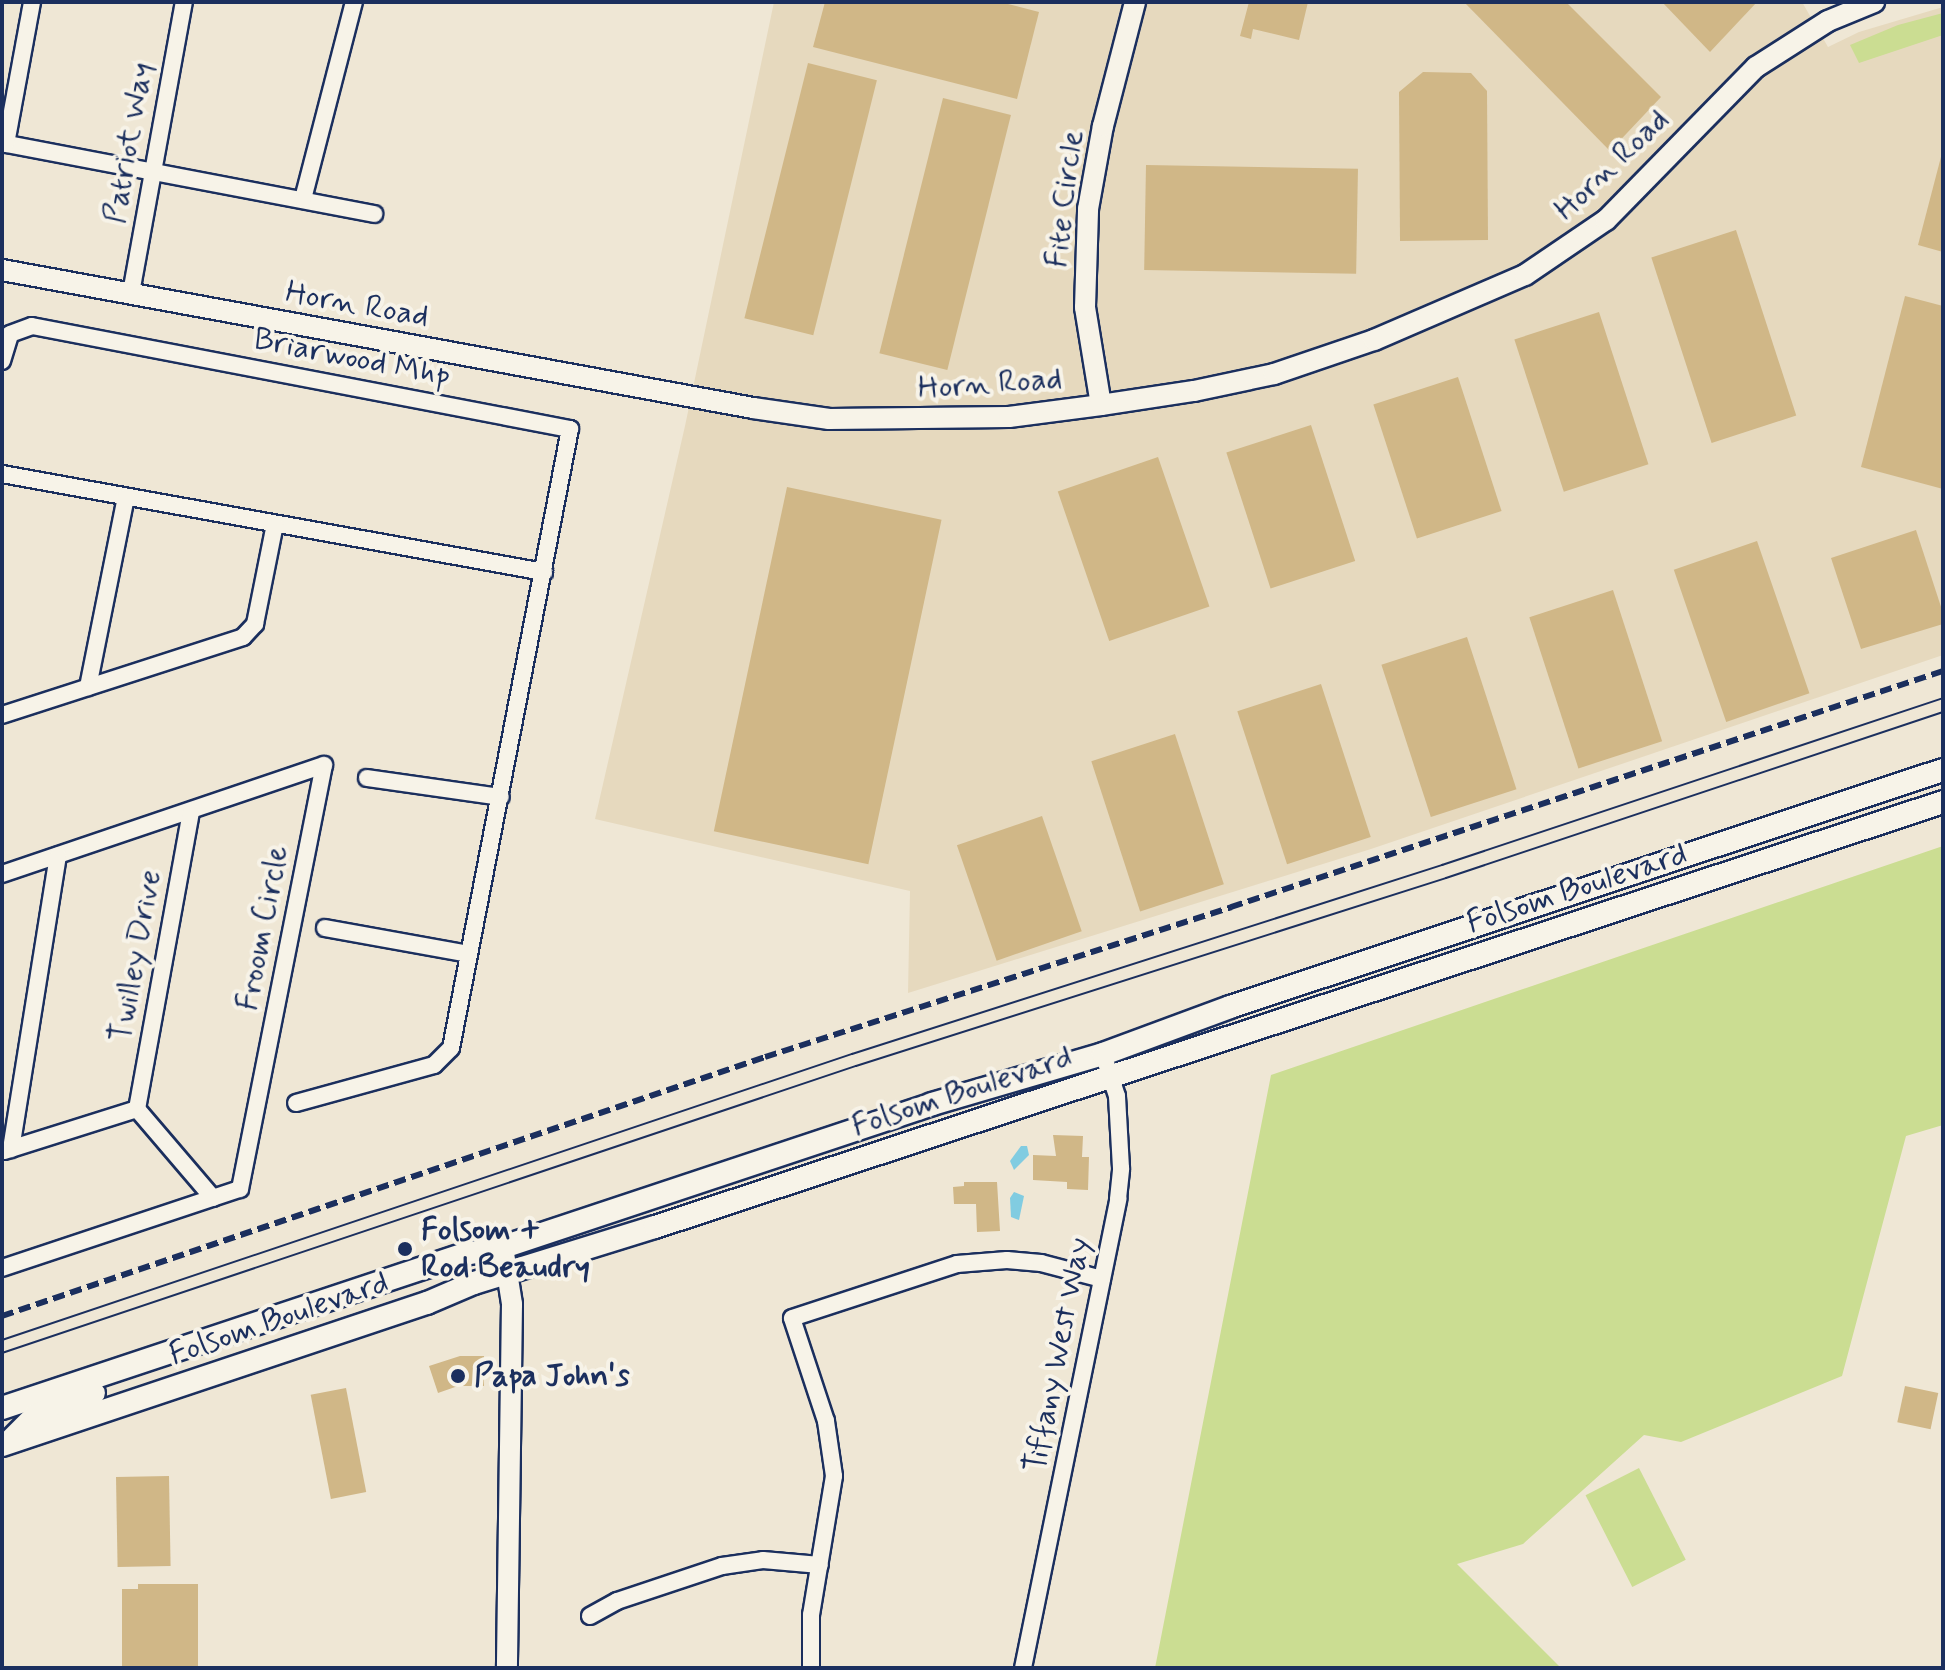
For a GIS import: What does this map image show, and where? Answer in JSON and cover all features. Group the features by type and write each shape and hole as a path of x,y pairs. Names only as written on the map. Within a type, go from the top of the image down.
{"main road":[{"name":"Folsom Boulevard","path":"2,1408 465,1254 503,1247 887,1119 1103,1054 1230,1007 1943,770"},
{"name":"Folsom Boulevard","path":"5,1444 510,1273 1943,802"},
{"path":"5,1444 20,1426 36,1415 103,1390 117,1371"}],"street":[{"path":"32,2 4,143 374,214"},
{"name":"Patriot Way","path":"131,293 184,2"},
{"path":"303,199 354,2"},
{"name":"Fite Circle","path":"1101,405 1085,307 1088,209 1100,140 1135,2"},
{"name":"Horn Road","path":"2,270 753,408 829,419 1009,417 1101,405 1194,391 1274,374 1374,340 1525,275 1606,220 1756,67 1825,11 1874,2"},
{"name":"Briarwood Mhp","path":"2,361 10,334 24,326 32,326 570,429 451,1048 434,1065 296,1103"},
{"path":"2,474 544,572"},
{"path":"88,687 126,497"},
{"path":"2,715 250,632 255,624 275,524"},
{"name":"Froom Circle","path":"2,874 324,765 240,1189 2,1268"},
{"path":"367,778 501,797"},
{"name":"Twilley Drive","path":"137,1109 191,812"},
{"path":"58,856 6,1150 137,1109 213,1198"},
{"path":"325,928 469,954"},
{"name":"Tiffany West Way","path":"1023,1668 1102,1279 1121,1168 1117,1096 1103,1054"},
{"path":"503,1247 510,1273 512,1304 507,1668"},
{"path":"811,1668 811,1615 832,1504 832,1448 792,1318 957,1264 1007,1260 1041,1263 1102,1279"},
{"path":"590,1616 617,1601 722,1566 763,1560 820,1565"}],"shaded area":[{"path":"774,2 1802,2 1828,47 1859,32 1943,7 1943,655 1371,849 908,993 910,891 595,819 685,426"}],"green space":[{"path":"1943,13 1943,35 1859,63 1850,45 1898,25"},
{"path":"1943,846 1943,1125 1906,1136 1842,1376 1681,1442 1644,1435 1523,1544 1457,1564 1561,1668 1155,1668 1271,1075"},
{"path":"1639,1468 1686,1560 1632,1587 1586,1495"}],"water":[{"path":"1021,1146 1027,1146 1029,1155 1014,1170 1010,1161"},
{"path":"1014,1192 1024,1196 1019,1220 1011,1217 1010,1198"}],"building":[{"path":"825,2 1000,2 1039,12 1017,99 813,47"},
{"path":"1249,2 1308,2 1299,40 1253,29 1251,39 1240,36"},
{"path":"1464,2 1566,2 1661,97 1610,151"},
{"path":"1662,2 1757,2 1710,52"},
{"path":"808,63 877,80 813,335 744,318"},
{"path":"1423,72 1471,73 1487,91 1488,240 1400,241 1399,92"},
{"path":"943,98 1011,115 947,370 879,353"},
{"path":"1943,153 1943,252 1918,245"},
{"path":"1146,165 1358,169 1356,274 1144,270"},
{"path":"1736,230 1796,415 1712,443 1651,258"},
{"path":"1905,296 1943,306 1943,489 1861,467"},
{"path":"1599,312 1648,464 1564,492 1514,340"},
{"path":"1458,377 1502,511 1417,539 1373,405"},
{"path":"1311,425 1355,561 1271,589 1226,453"},
{"path":"1158,457 1209,606 1109,641 1058,492"},
{"path":"787,487 942,520 868,864 714,831"},
{"path":"1916,530 1943,613 1943,624 1861,649 1831,558"},
{"path":"1757,541 1809,693 1726,722 1674,570"},
{"path":"1613,590 1662,741 1578,768 1529,617"},
{"path":"1467,637 1516,789 1431,817 1381,665"},
{"path":"1321,684 1371,837 1287,864 1237,711"},
{"path":"1175,734 1224,884 1140,911 1091,761"},
{"path":"1042,816 1082,931 997,961 957,845"},
{"path":"1053,1135 1083,1136 1082,1157 1089,1157 1088,1190 1067,1189 1067,1182 1033,1180 1033,1155 1056,1156"},
{"path":"964,1182 997,1182 1000,1231 977,1232 976,1204 954,1204 953,1187 964,1186"},
{"name":"Papa John's","path":"460,1356 484,1356 484,1386 458,1386 438,1393 429,1366"},
{"path":"1905,1386 1938,1393 1931,1429 1897,1422"},
{"path":"346,1388 366,1492 331,1499 311,1395"},
{"path":"169,1476 171,1566 118,1567 116,1477"},
{"path":"138,1584 198,1584 198,1668 122,1668 122,1589 138,1589"}],"tram line":[{"path":"2,1340 852,1054 1442,865 1943,698"},
{"path":"2,1353 856,1066 1446,878 1943,712"}],"railway":[{"path":"2,1316 765,1057 1231,907 1943,671"}],"place":[{"name":"Folsom + Rod Beaudry","path":"405,1249"},
{"name":"Papa John's","path":"458,1376"}]}
